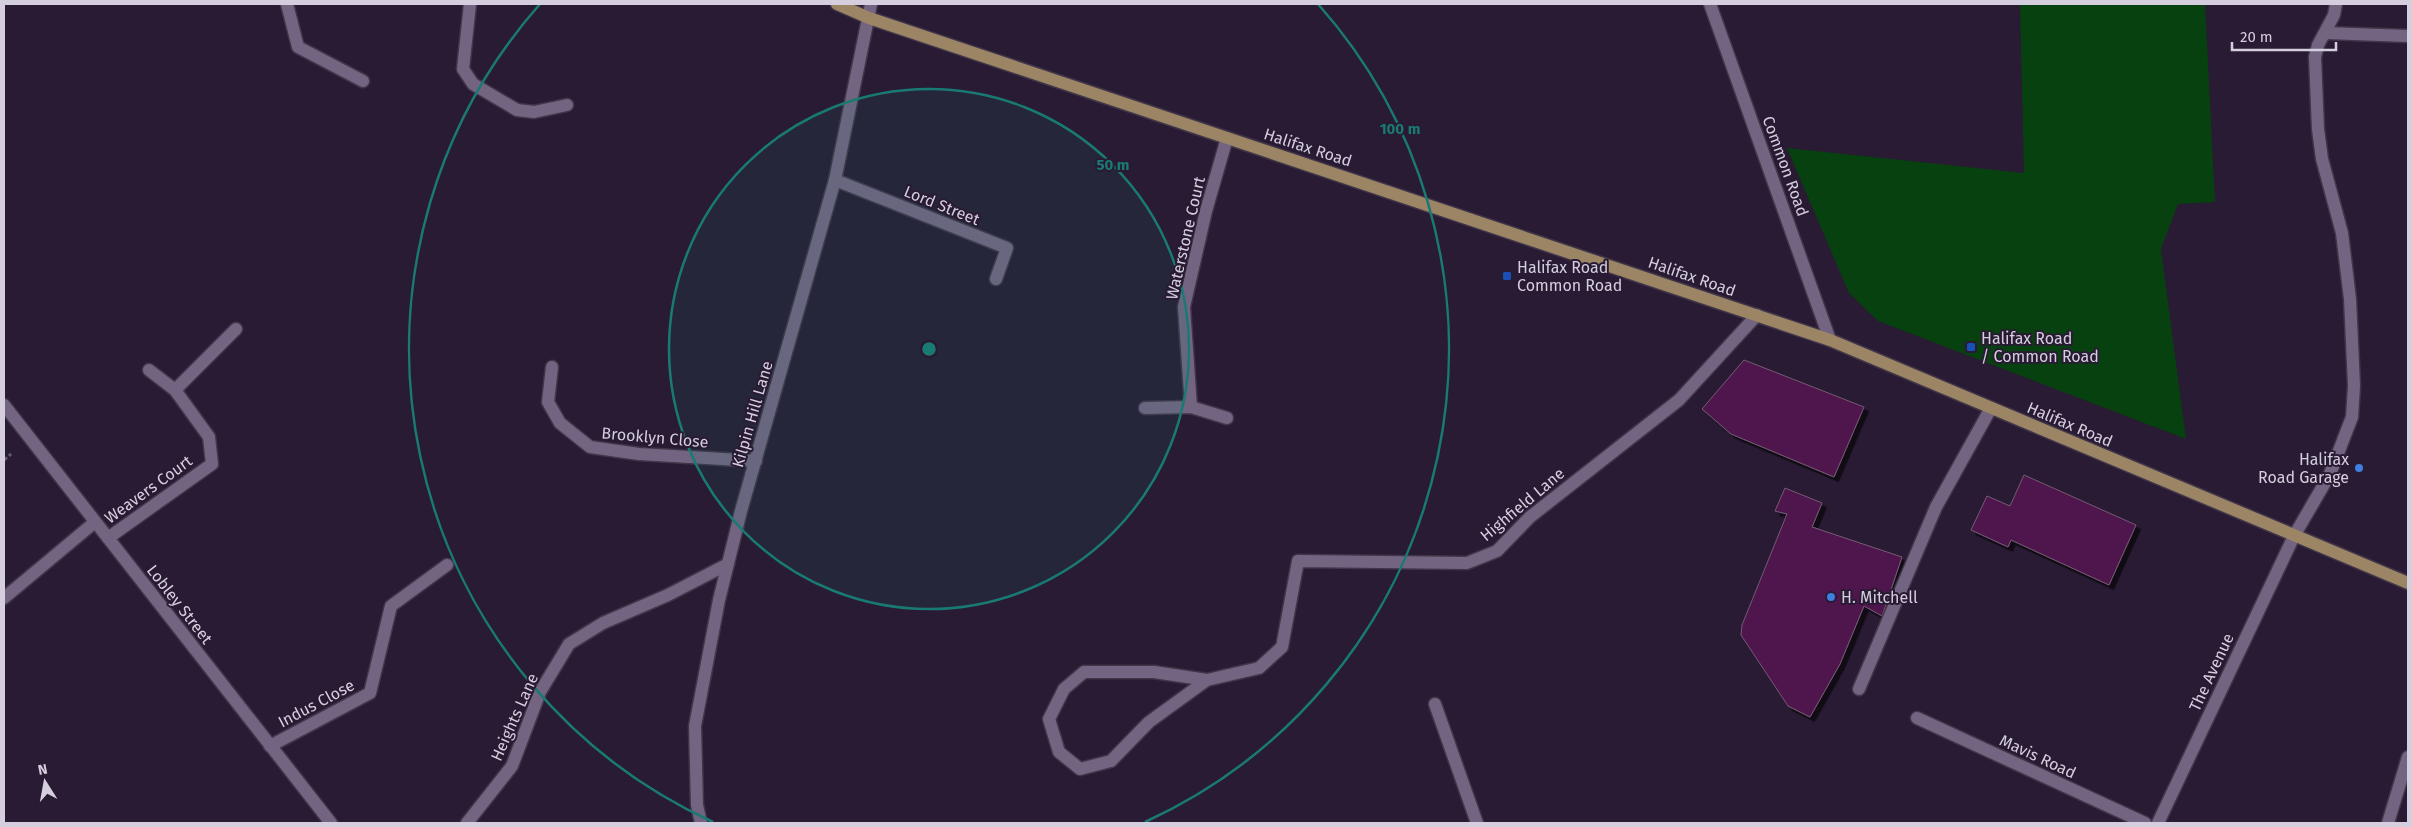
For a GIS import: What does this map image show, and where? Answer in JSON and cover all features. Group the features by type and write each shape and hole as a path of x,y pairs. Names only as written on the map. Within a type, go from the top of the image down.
{"main road":[{"name":"Halifax Road","path":"836,4 869,18 1830,340 2408,583"}],"street":[{"path":"287,4 298,48 363,81"},
{"path":"470,4 463,68 473,84 517,110 534,112 567,106"},
{"name":"Kilpin Hill Lane","path":"701,823 698,805 695,726 728,564 835,180 871,4"},
{"name":"Common Road","path":"1710,4 1830,340"},
{"name":"The Avenue","path":"2158,823 2294,536 2330,474 2352,418 2354,386 2350,299 2342,233 2322,159 2318,129 2315,57 2318,45 2326,33 2336,4"},
{"path":"2326,33 2408,36"},
{"name":"Waterstone Court","path":"1191,407 1184,306 1206,211 1227,138"},
{"name":"Lord Street","path":"835,180 1007,248 996,279"},
{"name":"Highfield Lane","path":"1207,680 1149,722 1112,761 1080,769 1059,752 1049,719 1064,689 1084,672 1154,672 1207,680 1259,668 1282,647 1298,560 1467,563 1497,551 1530,517 1679,400 1757,315"},
{"path":"175,390 236,329"},
{"name":"Brooklyn Close","path":"552,367 548,402 560,422 590,447 639,454 756,460"},
{"name":"Weavers Court","path":"108,538 212,464 209,437 175,390 149,370"},
{"name":"Lobley Street","path":"4,405 331,823"},
{"path":"1145,408 1191,407 1227,418"},
{"path":"1859,689 1936,507 1992,408"},
{"path":"4,598 95,522"},
{"name":"Heights Lane","path":"467,823 512,766 540,692 569,644 603,623 668,595 728,564"},
{"name":"Indus Close","path":"270,746 370,692 391,606 447,565"},
{"path":"1435,704 1477,823"},
{"name":"Mavis Road","path":"1917,718 2145,823"},
{"path":"2388,823 2408,757"}],"green space":[{"path":"2020,4 2205,4 2215,202 2178,204 2161,249 2186,439 1878,321 1849,293 1787,148 2024,173"}],"building":[{"path":"1744,360 1864,407 1834,477 1731,434 1702,409"},
{"path":"2024,475 2136,525 2109,585 2011,540 2008,547 1971,530 1987,496 2010,506"},
{"path":"1785,488 1822,503 1812,527 1902,557 1882,616 1864,606 1840,664 1810,717 1788,706 1741,635 1742,625 1787,514 1775,511"}],"place":[{"name":"Halifax Road Common Road","path":"1507,276"},
{"name":"Halifax Road / Common Road","path":"1971,347"},
{"name":"Halifax Road Garage","path":"2359,468"},
{"name":"H. Mitchell","path":"1831,597"}]}
